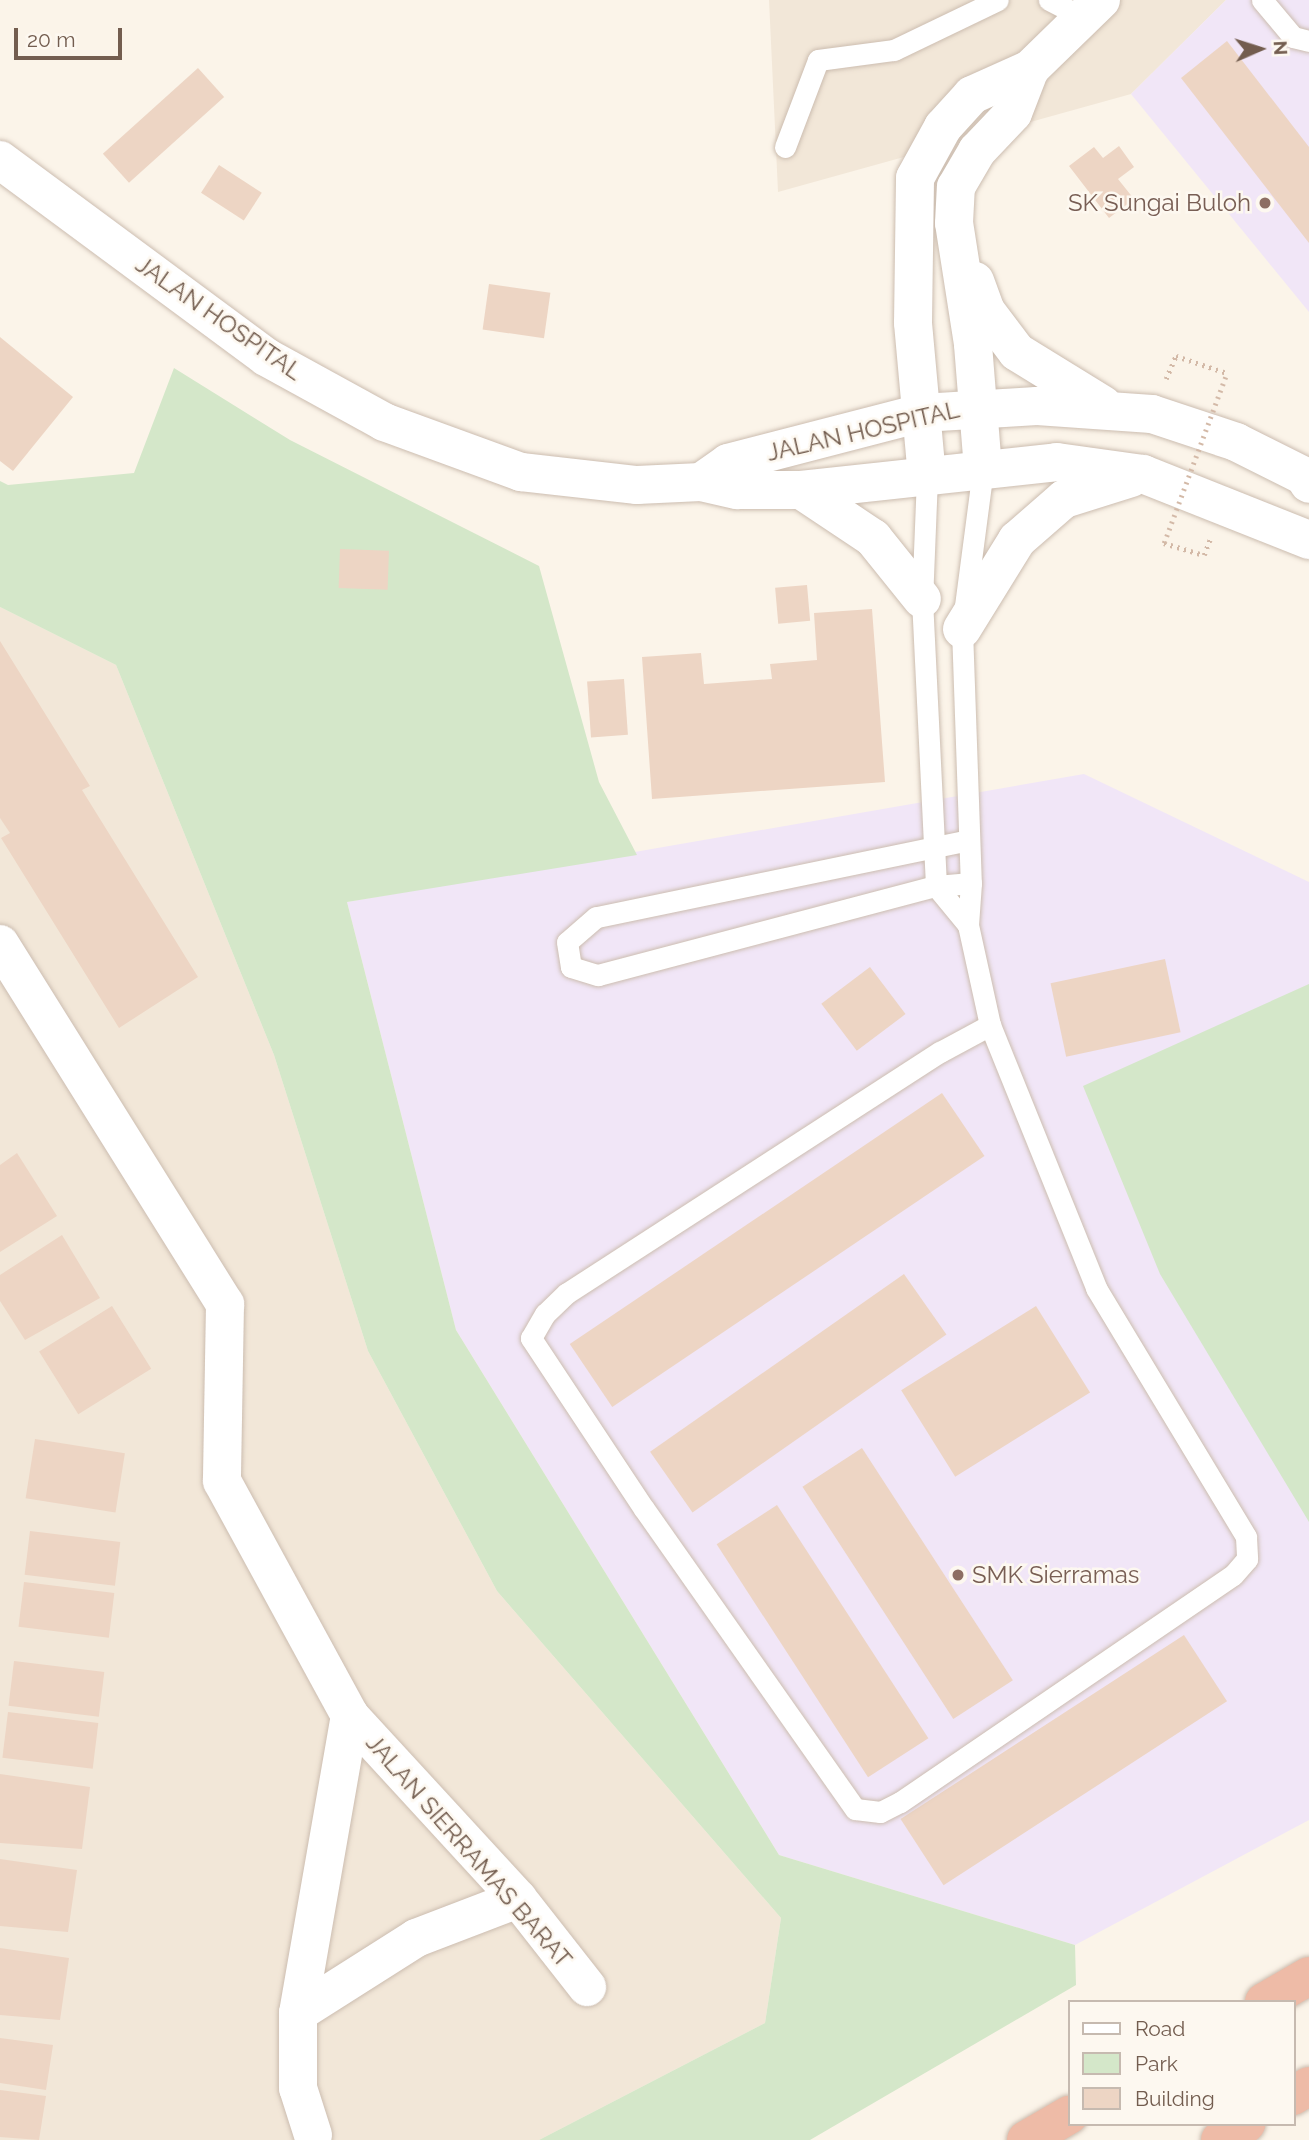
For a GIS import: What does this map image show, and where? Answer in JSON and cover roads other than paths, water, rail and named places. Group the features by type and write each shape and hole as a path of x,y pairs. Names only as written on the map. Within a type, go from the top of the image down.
{"highway":[{"path":"1267,2000 1309,1976"},
{"path":"1026,2140 1068,2116"},
{"path":"1220,2140 1243,2126"}],"main road":[{"path":"927,477 913,323 915,178 943,127 972,95 1030,69 1092,9"},
{"path":"983,469 979,406 954,223 956,187 977,150 1013,113 1030,69"},
{"name":"JALAN HOSPITAL","path":"0,160 266,358 384,422 521,472 637,485 701,482 737,491 800,489 1056,462 1143,474 1309,540"},
{"path":"954,223 986,311 1017,352 1064,385 1110,408"},
{"name":"JALAN HOSPITAL","path":"701,482 729,463 922,413 979,406 1110,408 1152,414 1236,442 1304,476 1309,484"},
{"path":"962,629 1017,540 1064,499 1143,474"},
{"path":"800,489 873,537 922,599"},
{"name":"JALAN SIERRAMAS BARAT","path":"0,944 225,1304 222,1481 350,1716 517,1899 587,1987"},
{"path":"313,2134 298,2088 298,2012 350,1716"},
{"path":"298,2012 416,1938 517,1899"}],"lane":[{"path":"785,147 818,60 894,50 998,0"},
{"path":"1049,0 1092,9"},
{"path":"1262,0 1293,37 1309,41"},
{"path":"983,469 962,629 971,883 968,925 990,1026 1096,1288 1246,1537 1247,1559 1233,1575 900,1802 880,1812 855,1809 636,1498 531,1338 545,1314 567,1293 940,1052 990,1026"},
{"path":"927,477 922,599 932,844 936,886 968,925"},
{"path":"969,840 932,844 596,917 567,942 570,967 598,975 936,886 971,883"}],"place":[{"name":"SK Sungai Buloh","path":"1265,203"},
{"name":"SMK Sierramas","path":"958,1575"}]}
